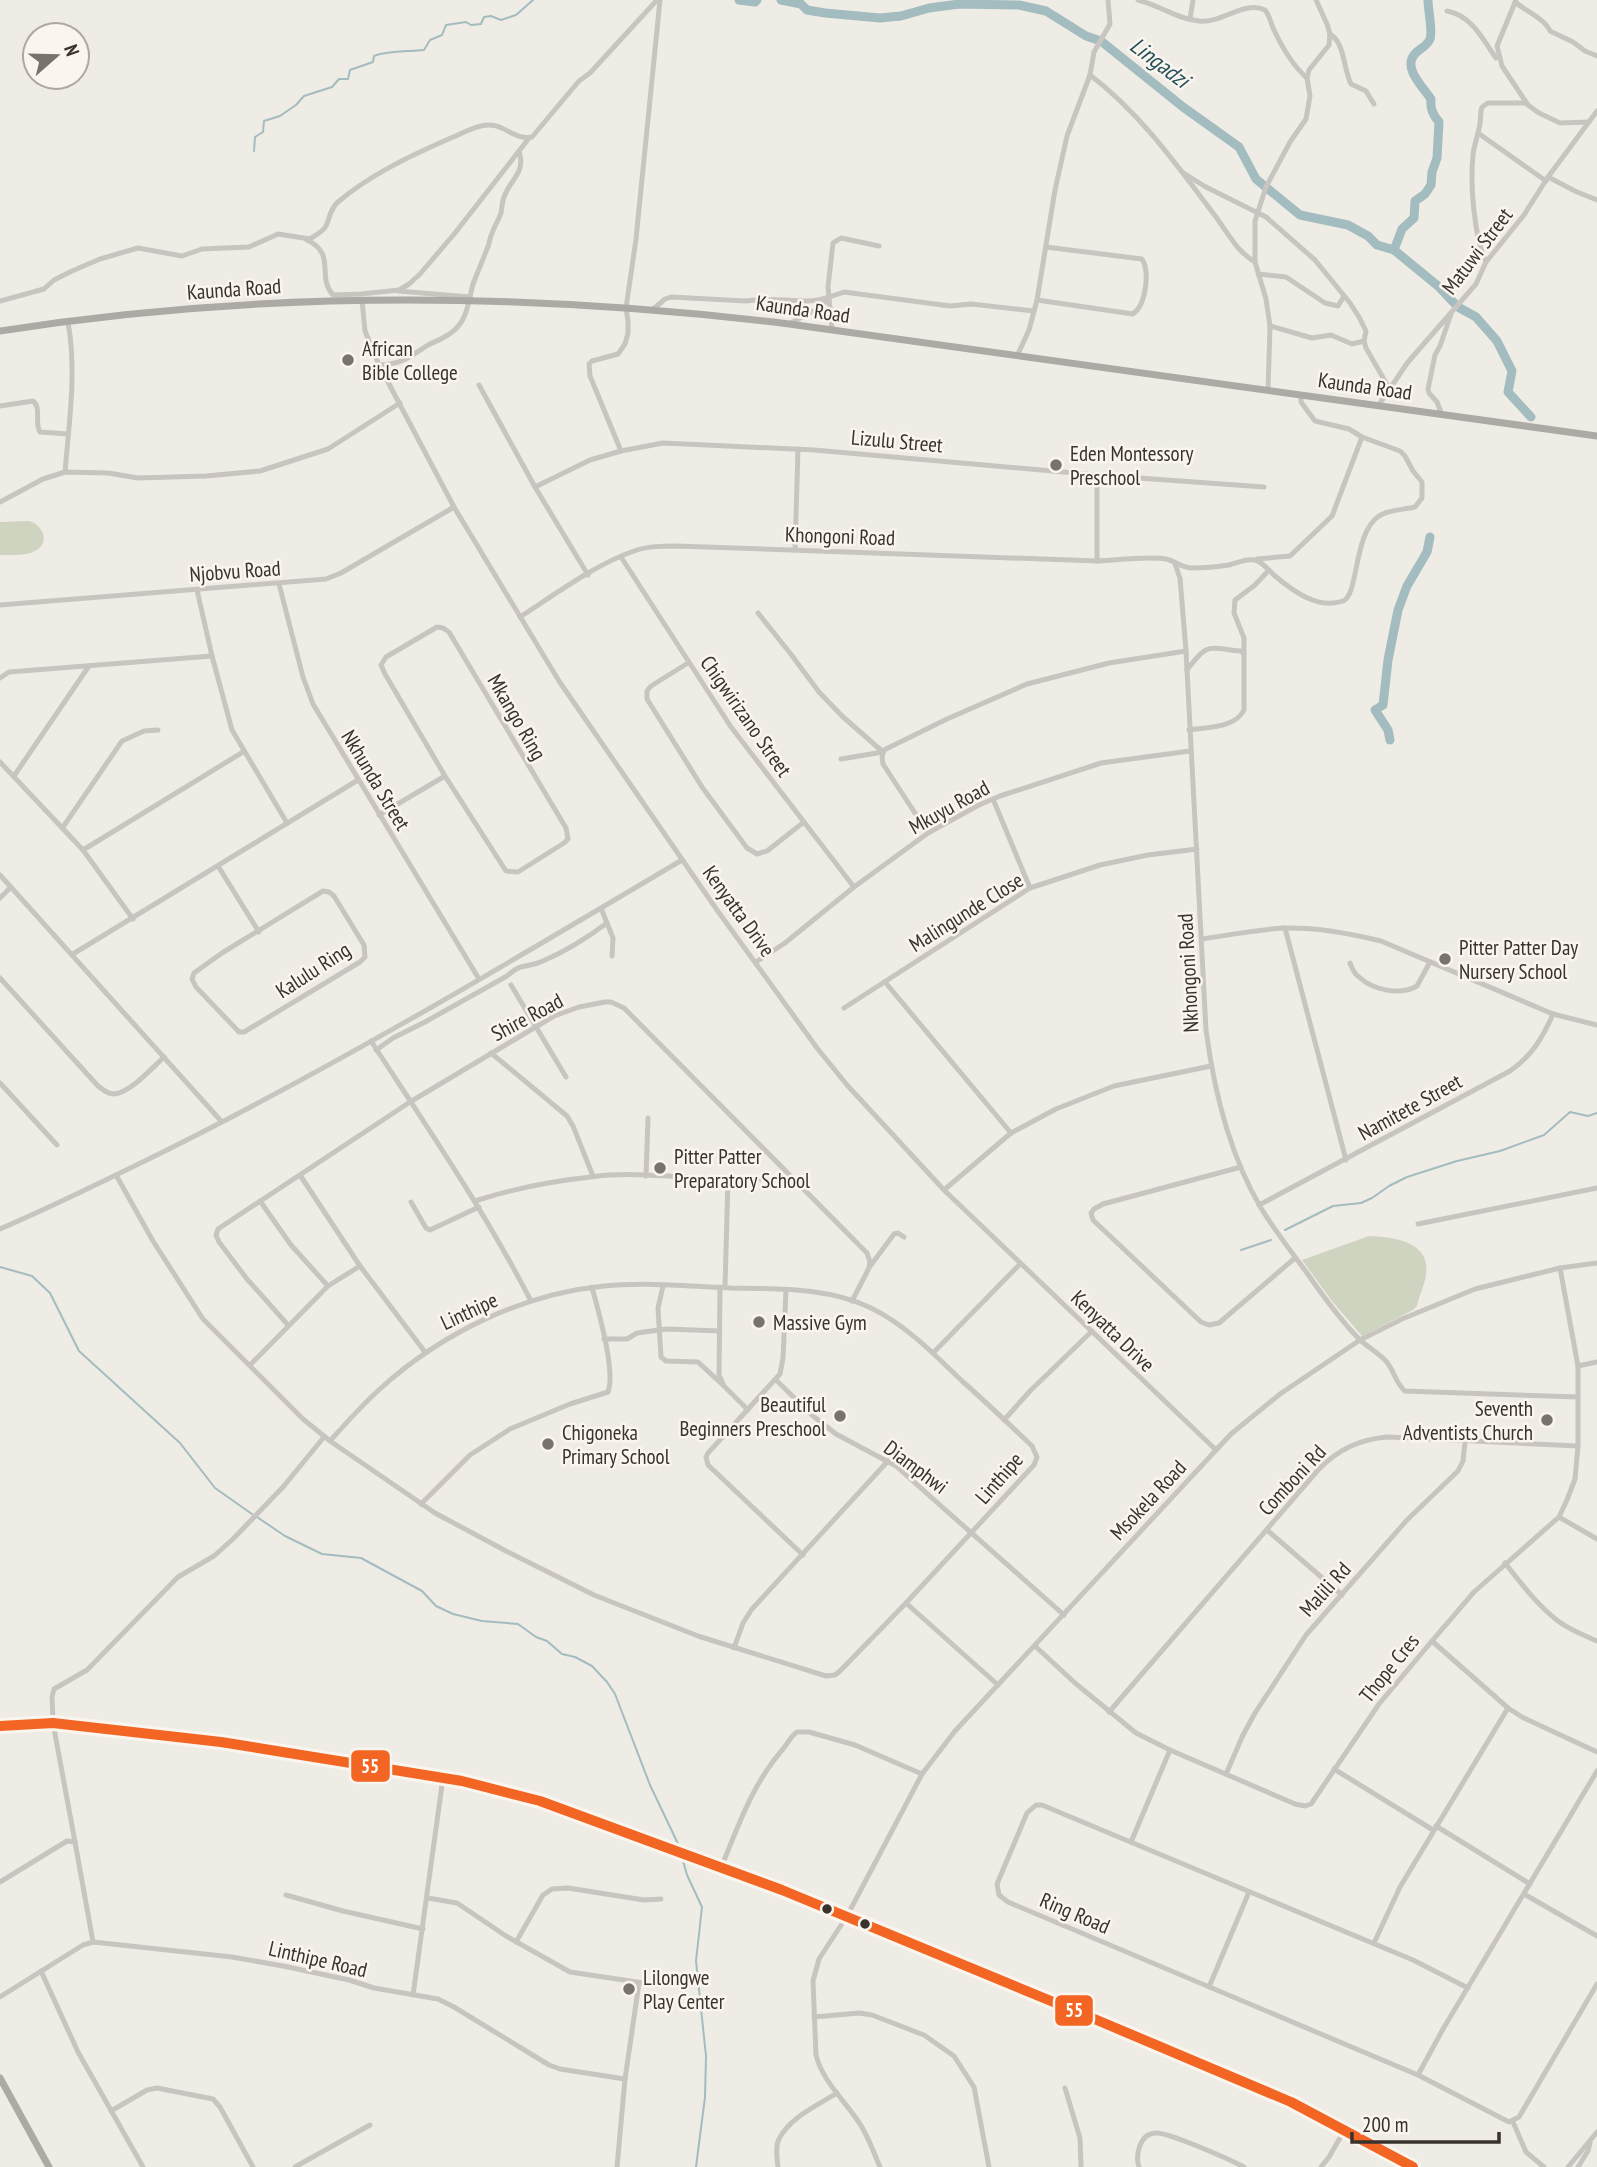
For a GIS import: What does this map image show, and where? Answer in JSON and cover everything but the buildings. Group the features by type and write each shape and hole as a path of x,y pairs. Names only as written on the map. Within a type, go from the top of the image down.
{"highway":[{"path":"0,1726 53,1723 221,1742 498,1789 540,1801 846,1916 1291,2102 1413,2167"}],"main road":[{"name":"Kaunda Road","path":"0,331 238,305 362,300 470,299 626,308 789,324 1597,436"},
{"path":"0,2078 49,2167"}],"street":[{"path":"0,301 44,289 54,280 80,268 138,248 181,256 202,249 249,247 278,234 318,245 323,255 328,289 333,295 395,290 409,284 420,274 529,138 537,133 579,81 590,73 658,0"},
{"path":"621,451 590,376 590,362 615,356 625,344 628,321 626,308 636,239 658,0"},
{"path":"1017,356 1037,300 1067,136 1090,75 1094,52 1110,24 1108,0"},
{"path":"1138,0 1190,19 1207,21 1240,5 1259,3 1268,14 1286,53 1307,78"},
{"path":"1190,19 1193,0"},
{"path":"1268,391 1270,326 1266,299 1255,262 1256,212 1290,142 1306,119 1310,91 1307,78 1311,66 1327,48 1330,34 1316,0"},
{"path":"1502,66 1497,46 1516,1 1528,13 1546,23 1550,31 1597,56"},
{"path":"1162,10 1166,2"},
{"path":"1447,11 1460,14 1466,22 1474,26 1526,103 1555,121 1588,122"},
{"path":"1330,34 1339,44 1351,84 1366,91 1374,104"},
{"path":"1090,75 1148,129 1214,214 1233,243 1255,262"},
{"path":"1486,262 1476,228 1474,189 1473,156 1481,110 1485,104 1526,103"},
{"name":"Matuwi Street","path":"1378,405 1427,339 1476,284 1486,262 1524,215 1597,111"},
{"path":"306,240 325,229 330,213 337,203 417,153 484,125 498,126 514,135 529,138"},
{"path":"1478,133 1547,179 1597,200"},
{"path":"379,365 401,363 438,338 450,334 461,323 489,244 489,236 501,213 505,195 520,170 522,160 519,151"},
{"path":"1182,172 1266,217 1315,260 1365,328 1366,348 1389,388"},
{"path":"832,330 828,287 834,240 841,238 879,246"},
{"path":"1037,300 1133,314 1142,304 1146,267 1142,259 1046,247"},
{"path":"1258,274 1286,277 1325,303 1338,306 1344,296"},
{"path":"395,290 402,293 470,299"},
{"path":"652,310 671,297 811,301 848,292 950,306 971,304 1034,311"},
{"path":"789,324 817,309 830,298"},
{"name":"Kenyatta Drive","path":"362,300 365,331 379,365 454,508 573,704 831,1066 944,1190 1216,1450"},
{"path":"1442,415 1429,390 1435,355 1452,311"},
{"path":"65,472 72,367 68,322"},
{"path":"1270,326 1312,338 1335,336 1352,345 1364,341"},
{"path":"480,384 535,487 588,575"},
{"path":"1252,559 1304,597 1320,602 1342,601 1348,598 1351,592 1362,541 1371,523 1385,513 1415,507 1420,503 1422,482 1400,451 1362,437 1349,429 1315,421 1301,402 1301,395"},
{"path":"0,406 33,401 37,406 40,432 68,434"},
{"path":"0,502 43,479 65,472 108,473 138,478 254,472 328,449 400,403"},
{"name":"Khongoni Road","path":"520,617 621,556 635,550 677,546 1097,561 1164,559 1193,568 1290,556 1326,523 1335,509 1362,437"},
{"name":"Lizulu Street","path":"535,487 590,460 663,443 798,449 1264,487"},
{"path":"794,550 798,449"},
{"path":"1097,475 1097,561"},
{"name":"Njobvu Road","path":"0,606 322,580 336,575 454,508"},
{"name":"Chigwirizano Street","path":"621,556 736,735 854,887"},
{"name":"Nkhongoni Road","path":"1175,564 1180,578 1186,651 1206,1030 1211,1066 1223,1115 1241,1167 1259,1205 1332,1308 1360,1340 1385,1360 1405,1391 1578,1397"},
{"path":"1189,730 1233,722 1240,718 1244,710 1244,638 1234,613 1235,600 1269,570"},
{"name":"Nkhunda Street","path":"279,584 307,691 479,979"},
{"path":"197,590 232,730 287,823"},
{"path":"758,612 819,692 883,752 883,764 928,833"},
{"name":"Mkango Ring","path":"437,627 449,632 566,828 568,839 518,872 506,872 445,776 381,665 386,657 437,627"},
{"path":"1186,670 1202,651 1208,648 1241,651 1244,654"},
{"path":"841,759 883,752 947,719 1027,684 1109,663 1186,651"},
{"path":"0,678 9,672 212,656"},
{"path":"688,663 651,686 646,697 702,786 739,838 752,853 765,853 804,822"},
{"path":"14,776 89,666"},
{"path":"63,827 122,741 144,731 158,730"},
{"name":"Mkuyu Road","path":"757,962 928,833 993,799 1101,763 1191,751"},
{"path":"83,850 243,752"},
{"path":"0,762 83,850 134,919"},
{"path":"379,815 445,776"},
{"path":"74,954 358,780"},
{"path":"993,799 1030,888"},
{"name":"Malingunde Close","path":"844,1009 1030,888 1100,865 1197,849"},
{"path":"0,1229 222,1122 371,1041 682,860"},
{"path":"218,866 259,932"},
{"path":"0,875 74,954 222,1122"},
{"path":"0,898 11,887"},
{"name":"Kalulu Ring","path":"326,891 334,896 364,945 366,954 360,962 241,1032 235,1030 196,986 192,976 222,953 259,932 326,891"},
{"path":"601,908 614,943 612,956"},
{"path":"376,1050 404,1031 507,976 517,967 540,963 573,946 607,923"},
{"path":"1202,939 1286,928 1332,930 1359,935 1381,941 1553,1014 1597,1025"},
{"path":"1286,928 1346,1160"},
{"path":"1350,963 1358,977 1389,991 1402,992 1417,986 1430,962"},
{"path":"0,978 98,1087 108,1093 119,1093 129,1088 164,1057"},
{"path":"885,982 1011,1133"},
{"path":"511,985 566,1077"},
{"name":"Shire Road","path":"288,1325 247,1279 217,1238 218,1228 410,1102 536,1026 579,1007 604,1002 618,1004 624,1008 864,1250 870,1258 869,1268"},
{"name":"Namitete Street","path":"1259,1205 1520,1064 1545,1034 1553,1014"},
{"path":"371,1041 477,1204 531,1301"},
{"path":"491,1053 567,1116 593,1176"},
{"path":"944,1190 1011,1133 1056,1109 1114,1086 1211,1066"},
{"path":"0,1083 57,1145"},
{"path":"646,1176 648,1118"},
{"path":"1241,1167 1102,1204 1091,1213 1093,1220 1201,1322 1209,1325 1219,1323 1295,1258"},
{"name":"Linthipe","path":"116,1175 152,1241 203,1319 303,1419 327,1439 421,1504 506,1552 594,1595 734,1648 830,1676 840,1671 1036,1461 1035,1449 933,1353 883,1315 852,1301 822,1294 723,1287 617,1285 592,1287 531,1301 453,1335 425,1352 380,1388 327,1439"},
{"path":"300,1175 360,1266 425,1352"},
{"path":"411,1202 426,1228 430,1230 494,1195 593,1176 728,1180 767,1178 796,1183"},
{"path":"724,1386 719,1376 728,1180"},
{"path":"1418,1224 1597,1188"},
{"path":"260,1201 291,1245 328,1286"},
{"path":"852,1301 869,1268 894,1234 898,1233 904,1237"},
{"name":"Msokela Road","path":"880,2167 860,2124 822,2072 817,2060 814,1970 922,1774 956,1731 1216,1450 1270,1402 1360,1340 1453,1297 1500,1282 1560,1268 1597,1263"},
{"path":"933,1353 1020,1264"},
{"path":"250,1365 328,1286 360,1266"},
{"name":"Thope Cres","path":"1035,1646 1136,1733 1295,1804 1305,1806 1313,1801 1379,1704 1474,1592 1559,1517 1575,1479 1578,1446 1578,1366 1560,1268"},
{"path":"663,1286 658,1308 661,1357 698,1362 748,1410"},
{"path":"421,1504 470,1455 510,1429 570,1404 608,1392 610,1371 592,1287"},
{"path":"786,1290 780,1374 706,1457 708,1465 803,1555"},
{"path":"604,1339 627,1339 637,1333 666,1329 720,1331"},
{"path":"1004,1420 1091,1332"},
{"path":"1578,1366 1597,1362"},
{"name":"Diamphwi","path":"776,1380 836,1434 888,1461 972,1531 1064,1615"},
{"name":"Comboni Rd","path":"1109,1712 1319,1469 1337,1452 1353,1444 1388,1437 1578,1446"},
{"path":"0,1997 83,1945 93,1942 53,1723 54,1689 87,1670 173,1581 214,1556 233,1539 327,1439"},
{"name":"Malili Rd","path":"1226,1774 1243,1735 1306,1635 1407,1520 1458,1471 1463,1461 1465,1442"},
{"path":"734,1648 747,1616 888,1461"},
{"path":"1559,1517 1597,1539"},
{"path":"1267,1530 1342,1595"},
{"path":"1505,1563 1548,1613 1572,1630 1597,1641"},
{"path":"906,1603 998,1685"},
{"path":"1432,1641 1508,1707 1544,1728 1597,1752"},
{"path":"1374,1944 1391,1903 1508,1707"},
{"path":"721,1868 757,1786 774,1759 797,1732 809,1732 855,1745 922,1774"},
{"path":"1131,1842 1170,1750"},
{"path":"1334,1769 1530,1884"},
{"path":"1418,2075 1597,1771"},
{"path":"413,1995 443,1779"},
{"name":"Ring Road","path":"1468,1988 1441,1972 1048,1807 1036,1805 1027,1813 997,1884 999,1895 1014,1904 1418,2075 1506,2122 1513,2122"},
{"path":"0,1882 73,1841"},
{"path":"516,1942 543,1895 552,1889 568,1888 644,1900 661,1899"},
{"path":"1209,1987 1249,1892"},
{"path":"1524,1894 1597,1936"},
{"path":"286,1895 423,1929"},
{"path":"428,1898 457,1903 516,1942 570,1972 657,1985"},
{"name":"Linthipe Road","path":"93,1942 232,1957 438,1999 549,2065 625,2079"},
{"path":"41,1971 78,2052 143,2167"},
{"path":"617,2167 625,2079 639,1983"},
{"path":"1544,2167 1526,2152 1513,2122 1519,2117 1597,1984"},
{"path":"814,2017 859,2013 872,2015 924,2035 954,2056 974,2087 989,2167"},
{"path":"111,2111 153,2088 213,2099 253,2167"},
{"path":"1065,2088 1080,2138 1081,2167"},
{"path":"778,2167 778,2145 784,2131 799,2117 837,2093"},
{"path":"295,2167 370,2125"},
{"path":"1321,2167 1344,2131"},
{"path":"1139,2167 1137,2160 1140,2145 1148,2135 1155,2132 1241,2166"},
{"path":"1578,2167 1597,2132"},
{"path":"1569,2167 1590,2143"},
{"path":"1588,2151 1597,2154"}],"green space":[{"path":"29,521 38,526 43,534 40,548 27,554 0,555 0,522"},
{"path":"1369,1236 1398,1240 1416,1248 1426,1263 1426,1274 1417,1306 1413,1310 1362,1336 1302,1260"}],"waterway":[{"path":"254,151 255,137 263,132 264,121 280,116 304,96 332,87 339,79 348,79 350,70 373,62 374,56 424,50 430,40 442,35 446,25 466,22 471,25 481,24 484,17 491,16 501,20 516,15 533,0"},
{"name":"Lingadzi","path":"739,0 757,0"},
{"name":"Lingadzi","path":"781,0 801,4 807,10 880,18 959,4 1019,5 1046,11 1086,36 1101,41 1183,107 1239,147 1256,179 1300,215 1348,225 1368,236 1377,245 1394,250 1438,286 1455,304"},
{"path":"1394,250 1402,229 1414,218 1415,201 1425,194 1431,185 1437,158 1439,122 1432,112 1431,99 1411,66 1414,55 1430,39 1428,0"},
{"path":"1458,307 1476,317 1497,341 1512,371 1508,392 1531,417"},
{"path":"1390,740 1388,730 1375,710 1383,705 1398,610 1407,586 1427,552 1430,537"},
{"path":"1285,1230 1333,1206 1361,1203 1407,1177 1500,1151 1544,1135 1570,1112 1588,1116 1597,1113"},
{"path":"1241,1250 1271,1240"},
{"path":"0,1267 32,1276 50,1293 79,1351 180,1443 215,1488 252,1514"},
{"path":"257,1517 285,1536 322,1554 361,1558 422,1591 436,1606 453,1614 482,1621 518,1624 536,1637 547,1641 562,1654 592,1666 615,1694 650,1785 680,1848"},
{"path":"682,1857 702,1907 696,1961 706,2056 705,2097 696,2167"}],"transit line":[{"name":"55","path":"0,1726 53,1723 221,1742 462,1781 540,1801 782,1890 1085,2015 1291,2102 1413,2167"}],"place":[{"name":"African Bible College","path":"348,360"},
{"name":"Eden Montessory Preschool","path":"1056,465"},
{"name":"Pitter Patter Day Nursery School","path":"1445,959"},
{"name":"Pitter Patter Preparatory School","path":"660,1168"},
{"name":"Massive Gym","path":"759,1322"},
{"name":"Beautiful Beginners Preschool","path":"840,1416"},
{"name":"Seventh Adventists Church","path":"1547,1420"},
{"name":"Chigoneka Primary School","path":"548,1444"},
{"name":"Lilongwe Play Center","path":"629,1989"}]}
